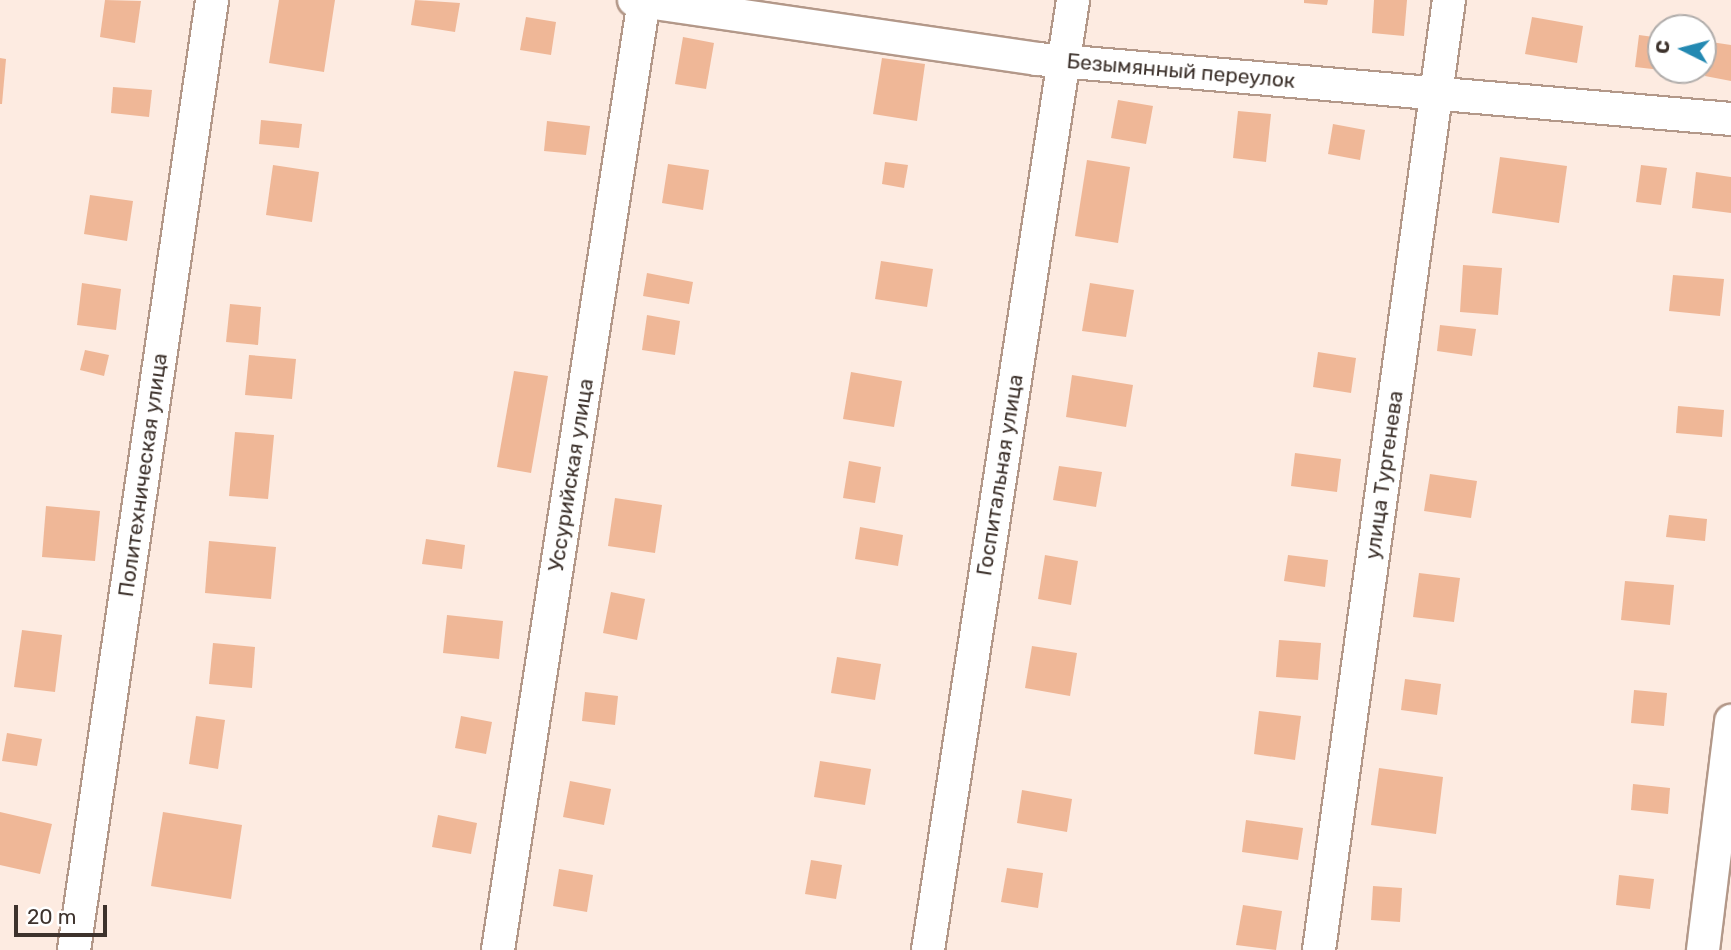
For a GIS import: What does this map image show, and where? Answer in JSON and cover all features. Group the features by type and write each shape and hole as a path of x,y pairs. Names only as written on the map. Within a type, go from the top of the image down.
{"street":[{"name":"Политехническая улица","path":"74,950 212,0"},
{"name":"Госпитальная улица","path":"928,950 1073,0"},
{"name":"улица Тургенева","path":"1319,950 1449,0"},
{"name":"Безымянный переулок","path":"641,1 1063,61 1731,119"},
{"name":"Уссурийская улица","path":"498,950 641,1"},
{"path":"1703,950 1731,722"}],"building":[{"path":"105,0 141,1 135,43 100,37"},
{"path":"279,0 335,0 324,72 269,63"},
{"path":"415,0 460,3 455,32 411,25"},
{"path":"1304,0 1328,0 1327,5 1304,3"},
{"path":"1374,0 1407,0 1404,36 1372,33"},
{"path":"526,17 556,22 551,55 520,50"},
{"path":"1532,17 1583,26 1577,63 1525,54"},
{"path":"1639,35 1647,36 1647,68 1635,67"},
{"path":"683,37 714,43 706,89 675,84"},
{"path":"1717,43 1731,45 1731,81 1717,78"},
{"path":"0,58 6,59 2,104 0,104"},
{"path":"882,58 925,64 917,121 873,114"},
{"path":"113,87 152,90 149,117 111,113"},
{"path":"1118,100 1153,106 1146,144 1111,138"},
{"path":"1238,111 1271,114 1266,162 1233,158"},
{"path":"261,120 302,124 299,148 259,144"},
{"path":"547,121 590,126 586,155 544,151"},
{"path":"1333,124 1365,130 1360,160 1328,154"},
{"path":"1500,157 1567,166 1559,223 1492,213"},
{"path":"1087,160 1130,167 1118,243 1075,236"},
{"path":"885,162 908,165 904,188 882,184"},
{"path":"668,164 709,170 703,210 662,203"},
{"path":"273,165 319,172 312,222 266,215"},
{"path":"1641,165 1667,168 1661,205 1636,202"},
{"path":"1696,172 1731,177 1731,213 1692,208"},
{"path":"90,195 133,201 127,241 84,234"},
{"path":"881,261 933,269 927,307 875,299"},
{"path":"1463,265 1502,268 1498,315 1460,312"},
{"path":"647,273 693,282 689,304 643,296"},
{"path":"1673,275 1724,279 1720,316 1669,311"},
{"path":"82,283 121,289 116,330 77,325"},
{"path":"1090,283 1134,290 1126,337 1082,331"},
{"path":"230,304 261,307 258,345 226,342"},
{"path":"647,315 680,321 675,355 642,350"},
{"path":"1440,325 1476,329 1472,356 1437,351"},
{"path":"85,350 109,355 104,376 80,370"},
{"path":"1318,352 1356,358 1351,393 1313,387"},
{"path":"249,355 296,359 292,399 245,395"},
{"path":"514,371 548,376 531,473 497,467"},
{"path":"851,372 902,381 894,427 843,419"},
{"path":"1072,375 1133,385 1126,427 1066,417"},
{"path":"1678,406 1724,410 1722,437 1676,433"},
{"path":"235,432 274,435 268,499 229,496"},
{"path":"1295,453 1341,459 1337,492 1291,486"},
{"path":"849,461 881,467 875,503 843,498"},
{"path":"1059,466 1102,472 1096,507 1053,500"},
{"path":"1430,474 1477,481 1471,518 1424,511"},
{"path":"615,498 662,505 655,553 608,546"},
{"path":"46,506 100,511 95,561 42,557"},
{"path":"1669,515 1707,519 1705,541 1666,537"},
{"path":"860,527 903,535 898,566 855,559"},
{"path":"426,539 465,545 462,569 422,564"},
{"path":"209,541 276,547 271,599 205,593"},
{"path":"1045,555 1078,561 1071,605 1038,599"},
{"path":"1288,555 1328,560 1325,587 1284,581"},
{"path":"1419,573 1460,578 1454,622 1413,617"},
{"path":"1625,581 1674,585 1670,625 1621,620"},
{"path":"611,592 645,599 637,640 603,633"},
{"path":"447,615 503,621 499,659 443,653"},
{"path":"22,630 62,635 55,692 14,687"},
{"path":"1279,640 1321,643 1318,680 1276,677"},
{"path":"213,643 255,647 252,688 209,684"},
{"path":"1032,646 1077,653 1070,696 1025,688"},
{"path":"837,657 881,664 875,700 831,693"},
{"path":"1405,679 1441,684 1437,715 1401,710"},
{"path":"1634,690 1667,693 1664,726 1631,723"},
{"path":"585,692 618,696 615,725 582,721"},
{"path":"1259,711 1301,716 1295,760 1254,754"},
{"path":"196,716 225,720 218,769 189,764"},
{"path":"461,716 492,722 486,754 455,748"},
{"path":"7,733 42,739 37,766 2,761"},
{"path":"820,761 871,769 865,805 814,797"},
{"path":"1379,768 1443,777 1436,834 1371,825"},
{"path":"570,781 611,789 604,825 563,817"},
{"path":"1633,784 1670,788 1668,814 1631,810"},
{"path":"1022,790 1072,799 1067,832 1017,823"},
{"path":"0,812 52,824 40,874 0,865"},
{"path":"163,812 242,825 231,899 151,886"},
{"path":"438,815 477,823 471,854 432,847"},
{"path":"1246,820 1303,828 1298,860 1242,852"},
{"path":"811,860 842,865 836,899 805,894"},
{"path":"1007,868 1043,873 1038,908 1001,902"},
{"path":"559,869 593,875 587,912 553,906"},
{"path":"1619,875 1654,879 1650,909 1616,905"},
{"path":"1373,886 1402,888 1400,922 1371,920"},
{"path":"1243,905 1282,911 1276,950 1236,945"}]}
